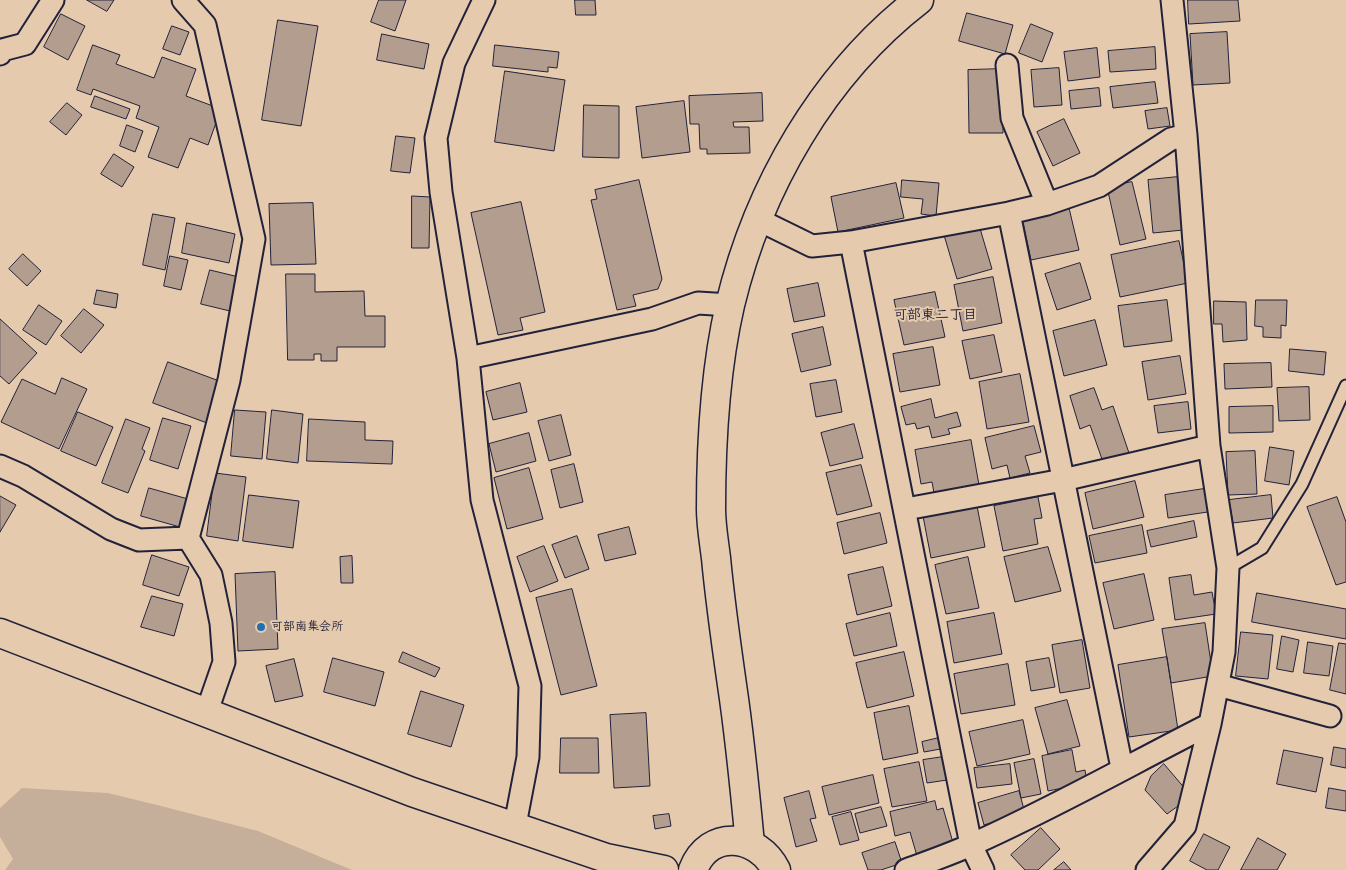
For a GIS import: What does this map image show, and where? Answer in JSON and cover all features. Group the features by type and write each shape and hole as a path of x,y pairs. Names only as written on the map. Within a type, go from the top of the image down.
{"street":[{"path":"0,54 2,50 25,44 53,0"},
{"path":"182,0 205,25 254,239 229,380 188,538 211,575 221,623 224,662 207,712"},
{"path":"484,0 454,62 436,138 441,192 468,358 482,500 530,686 528,757 515,825"},
{"path":"750,844 740,731 721,608 711,510 716,388 730,305 759,220 780,171 809,120 853,61 891,22 919,0"},
{"path":"1147,870 1185,826 1210,724 1224,652 1228,568 1209,446 1186,136 1172,0"},
{"path":"1008,65 1012,118 1047,204"},
{"path":"759,220 812,246 851,242 1009,213 1047,204 1099,186 1171,139 1186,136"},
{"path":"1009,213 1122,768"},
{"path":"851,242 906,510 971,845 982,870"},
{"path":"468,358 652,319 698,304 730,305"},
{"path":"906,510 1063,480 1209,446"},
{"path":"0,466 23,476 112,529 126,535 140,540 188,538"},
{"path":"0,633 412,792 515,825 606,858 664,870"},
{"path":"1218,685 1330,716"},
{"path":"906,870 971,845 1059,804 1122,768 1210,724"},
{"path":"693,870 703,853 713,846 726,841 738,840 762,850 776,870"}],"lane":[{"path":"1228,568 1262,548 1302,484 1346,386"}],"shaded area":[{"path":"22,788 108,793 161,806 258,831 352,870 5,870 13,859 0,837 0,808"}],"building":[{"path":"87,0 114,0 107,11"},
{"path":"379,0 406,0 395,31 371,22"},
{"path":"575,0 595,0 596,15 576,15"},
{"path":"1188,0 1238,0 1240,21 1189,24"},
{"path":"967,13 1013,25 1005,54 959,41"},
{"path":"61,14 85,26 68,60 44,47"},
{"path":"278,20 318,26 301,126 262,120"},
{"path":"1031,24 1053,33 1042,62 1019,53"},
{"path":"172,26 189,32 180,55 163,49"},
{"path":"1227,32 1230,83 1193,85 1190,34"},
{"path":"382,34 429,44 424,69 377,60"},
{"path":"93,45 120,55 116,64 154,78 162,57 196,69 186,96 221,109 208,145 190,138 178,168 148,157 159,127 136,118 140,106 93,89 91,95 77,90"},
{"path":"495,45 559,52 557,68 548,67 548,72 493,66"},
{"path":"1155,47 1156,69 1110,72 1108,51"},
{"path":"1097,48 1100,77 1068,81 1064,52"},
{"path":"1059,68 1062,105 1034,107 1031,70"},
{"path":"1003,69 1003,133 969,133 968,70"},
{"path":"505,71 565,80 554,151 495,142"},
{"path":"1155,82 1158,103 1113,108 1110,87"},
{"path":"1099,88 1101,106 1071,109 1069,91"},
{"path":"762,93 763,121 733,122 734,127 749,127 750,153 707,154 707,149 700,149 699,124 690,124 689,96"},
{"path":"95,96 130,109 126,119 91,107"},
{"path":"684,101 690,152 642,158 636,107"},
{"path":"67,103 82,115 66,135 50,122"},
{"path":"584,105 619,106 619,158 583,157"},
{"path":"1167,108 1170,126 1148,129 1145,111"},
{"path":"1064,119 1080,153 1053,166 1037,132"},
{"path":"127,125 143,131 135,152 120,146"},
{"path":"396,136 415,138 410,173 391,171"},
{"path":"114,154 134,167 122,187 101,174"},
{"path":"1178,177 1183,230 1153,233 1148,180"},
{"path":"639,180 662,279 658,289 633,295 636,306 617,310 591,200 597,199 595,190"},
{"path":"902,180 939,183 936,216 921,214 923,199 901,197"},
{"path":"1132,182 1146,239 1120,245 1107,187"},
{"path":"896,183 904,218 838,232 831,197"},
{"path":"412,196 430,197 429,248 412,248"},
{"path":"521,202 545,312 520,318 523,330 498,335 471,213"},
{"path":"313,203 316,264 271,265 269,204"},
{"path":"1069,208 1079,250 1031,260 1022,218"},
{"path":"153,214 175,218 165,270 143,265"},
{"path":"187,223 235,234 229,263 182,253"},
{"path":"979,225 992,269 957,279 944,235"},
{"path":"1179,241 1188,283 1120,297 1111,255"},
{"path":"23,254 41,271 27,286 9,269"},
{"path":"170,256 188,260 181,290 164,286"},
{"path":"1080,263 1091,299 1057,310 1045,274"},
{"path":"210,270 243,278 234,312 201,304"},
{"path":"286,274 315,274 315,292 364,291 365,316 385,316 385,347 337,347 337,361 321,361 321,354 314,354 314,360 288,360"},
{"path":"993,277 1002,323 963,331 954,285"},
{"path":"818,283 825,316 794,322 787,289"},
{"path":"97,290 118,294 116,308 94,304"},
{"path":"935,292 945,337 904,345 894,300"},
{"path":"1167,300 1172,341 1124,347 1118,306"},
{"path":"1256,300 1287,300 1286,326 1281,325 1281,338 1263,337 1263,327 1255,326"},
{"path":"1214,301 1246,302 1247,340 1223,342 1222,324 1214,324"},
{"path":"39,305 62,321 46,345 23,330"},
{"path":"84,309 104,325 81,353 61,336"},
{"path":"0,319 37,353 9,384 0,376"},
{"path":"1095,320 1107,365 1064,376 1053,331"},
{"path":"823,327 831,365 801,372 792,334"},
{"path":"994,335 1002,372 970,379 962,341"},
{"path":"933,347 940,385 900,392 893,354"},
{"path":"1290,349 1326,352 1324,375 1289,371"},
{"path":"1180,356 1186,394 1148,400 1142,362"},
{"path":"168,362 222,382 207,423 153,403"},
{"path":"1271,363 1272,387 1225,389 1224,364"},
{"path":"1020,374 1029,422 987,429 979,382"},
{"path":"62,378 87,389 59,449 1,422 22,379 55,394"},
{"path":"836,380 842,412 816,417 810,384"},
{"path":"520,383 527,412 493,420 486,392"},
{"path":"1309,387 1310,420 1279,421 1277,388"},
{"path":"1094,388 1102,410 1113,406 1129,453 1103,462 1090,425 1080,429 1070,396"},
{"path":"931,399 935,418 957,412 961,426 948,429 950,434 932,438 929,426 917,429 915,423 906,425 901,407"},
{"path":"1188,402 1191,429 1158,433 1154,406"},
{"path":"1273,406 1273,432 1229,433 1229,407"},
{"path":"235,410 266,412 262,459 231,456"},
{"path":"272,410 303,414 298,463 267,459"},
{"path":"78,412 113,427 96,466 61,451"},
{"path":"561,415 571,455 549,461 538,421"},
{"path":"163,418 191,426 178,469 150,460"},
{"path":"126,419 150,428 142,449 145,451 128,493 102,483"},
{"path":"309,419 365,422 365,440 393,441 392,464 307,461"},
{"path":"854,424 863,458 830,466 821,433"},
{"path":"1034,426 1041,452 1025,456 1030,473 1010,478 1007,465 992,469 985,438"},
{"path":"529,433 536,461 496,472 489,444"},
{"path":"971,440 979,485 934,493 932,482 921,484 915,450"},
{"path":"1270,447 1294,451 1289,485 1265,481"},
{"path":"1255,451 1257,494 1228,495 1226,452"},
{"path":"574,464 583,502 560,508 551,470"},
{"path":"861,465 872,506 837,515 826,473"},
{"path":"529,468 543,519 507,529 494,478"},
{"path":"215,473 246,477 238,541 207,536"},
{"path":"1135,481 1144,517 1093,529 1085,493"},
{"path":"149,488 188,499 180,527 141,516"},
{"path":"1210,488 1214,511 1168,518 1165,495"},
{"path":"249,495 299,501 293,548 243,541"},
{"path":"1271,495 1273,518 1233,523 1229,500"},
{"path":"0,496 16,505 0,532"},
{"path":"1038,497 1042,518 1034,519 1038,544 1003,551 994,506"},
{"path":"1337,497 1346,522 1346,582 1336,585 1307,507"},
{"path":"977,506 985,547 931,558 923,516"},
{"path":"880,513 887,543 844,554 837,523"},
{"path":"1194,521 1197,537 1151,547 1147,531"},
{"path":"1142,525 1147,553 1095,563 1089,536"},
{"path":"629,527 636,554 605,561 598,535"},
{"path":"577,536 589,569 565,578 552,545"},
{"path":"544,546 558,581 530,592 517,557"},
{"path":"1048,547 1061,591 1015,602 1004,557"},
{"path":"152,555 189,567 179,596 143,585"},
{"path":"352,556 353,583 341,583 340,557"},
{"path":"968,557 979,608 946,614 935,565"},
{"path":"883,567 892,606 857,615 848,575"},
{"path":"275,572 278,649 238,651 235,574"},
{"path":"1144,574 1154,620 1114,629 1103,583"},
{"path":"1191,575 1194,595 1212,592 1216,614 1175,620 1169,578"},
{"path":"572,589 597,686 561,695 536,598"},
{"path":"1257,593 1346,609 1346,639 1252,622"},
{"path":"152,596 183,604 174,636 141,627"},
{"path":"890,613 897,646 854,656 846,624"},
{"path":"994,613 1002,654 954,663 947,622"},
{"path":"1205,623 1213,676 1171,683 1162,629"},
{"path":"1241,632 1273,635 1268,679 1236,676"},
{"path":"1282,636 1299,640 1293,672 1277,669"},
{"path":"1082,640 1090,688 1060,693 1052,645"},
{"path":"1308,642 1333,646 1329,676 1304,673"},
{"path":"1339,643 1346,644 1346,694 1330,690"},
{"path":"403,652 440,668 435,677 399,662"},
{"path":"904,652 914,696 867,708 856,663"},
{"path":"1167,657 1178,730 1129,737 1118,665"},
{"path":"333,658 384,672 375,706 324,692"},
{"path":"1049,658 1055,687 1031,691 1026,662"},
{"path":"294,659 303,696 275,702 266,666"},
{"path":"1008,664 1015,705 961,714 954,674"},
{"path":"421,691 464,705 451,747 408,734"},
{"path":"1067,700 1080,746 1048,754 1035,708"},
{"path":"909,706 918,753 883,760 874,713"},
{"path":"646,713 650,786 614,788 610,715"},
{"path":"1023,720 1030,754 977,766 969,732"},
{"path":"943,737 946,748 924,752 922,742"},
{"path":"561,738 598,738 599,773 560,773"},
{"path":"1334,747 1346,749 1346,768 1331,765"},
{"path":"1072,750 1076,772 1085,770 1087,783 1048,791 1042,756"},
{"path":"1284,750 1323,758 1316,792 1277,784"},
{"path":"943,757 947,780 927,783 923,760"},
{"path":"1034,759 1041,794 1021,798 1014,763"},
{"path":"919,762 927,801 892,807 884,769"},
{"path":"1010,764 1012,784 977,788 974,768"},
{"path":"1164,764 1187,791 1178,806 1167,814 1145,790 1151,776"},
{"path":"873,775 879,803 829,815 822,787"},
{"path":"1329,788 1346,791 1346,811 1326,808"},
{"path":"809,791 816,818 810,819 817,841 796,847 784,798"},
{"path":"1019,791 1025,813 984,825 978,803"},
{"path":"935,801 937,810 943,808 954,846 917,856 910,832 895,836 890,812"},
{"path":"881,807 887,826 860,833 855,814"},
{"path":"851,812 859,840 840,845 832,817"},
{"path":"669,814 671,826 655,829 653,816"},
{"path":"1041,828 1060,849 1038,870 1025,870 1011,855"},
{"path":"1204,834 1230,847 1218,870 1207,870 1190,861"},
{"path":"1258,838 1286,854 1277,870 1241,870"},
{"path":"895,842 902,863 881,870 868,870 862,853"},
{"path":"1064,862 1071,870 1054,870"}],"place":[{"name":"可部南集会所","path":"261,627"}],"district":[{"name":"可部東二丁目","path":"935,315"}]}
